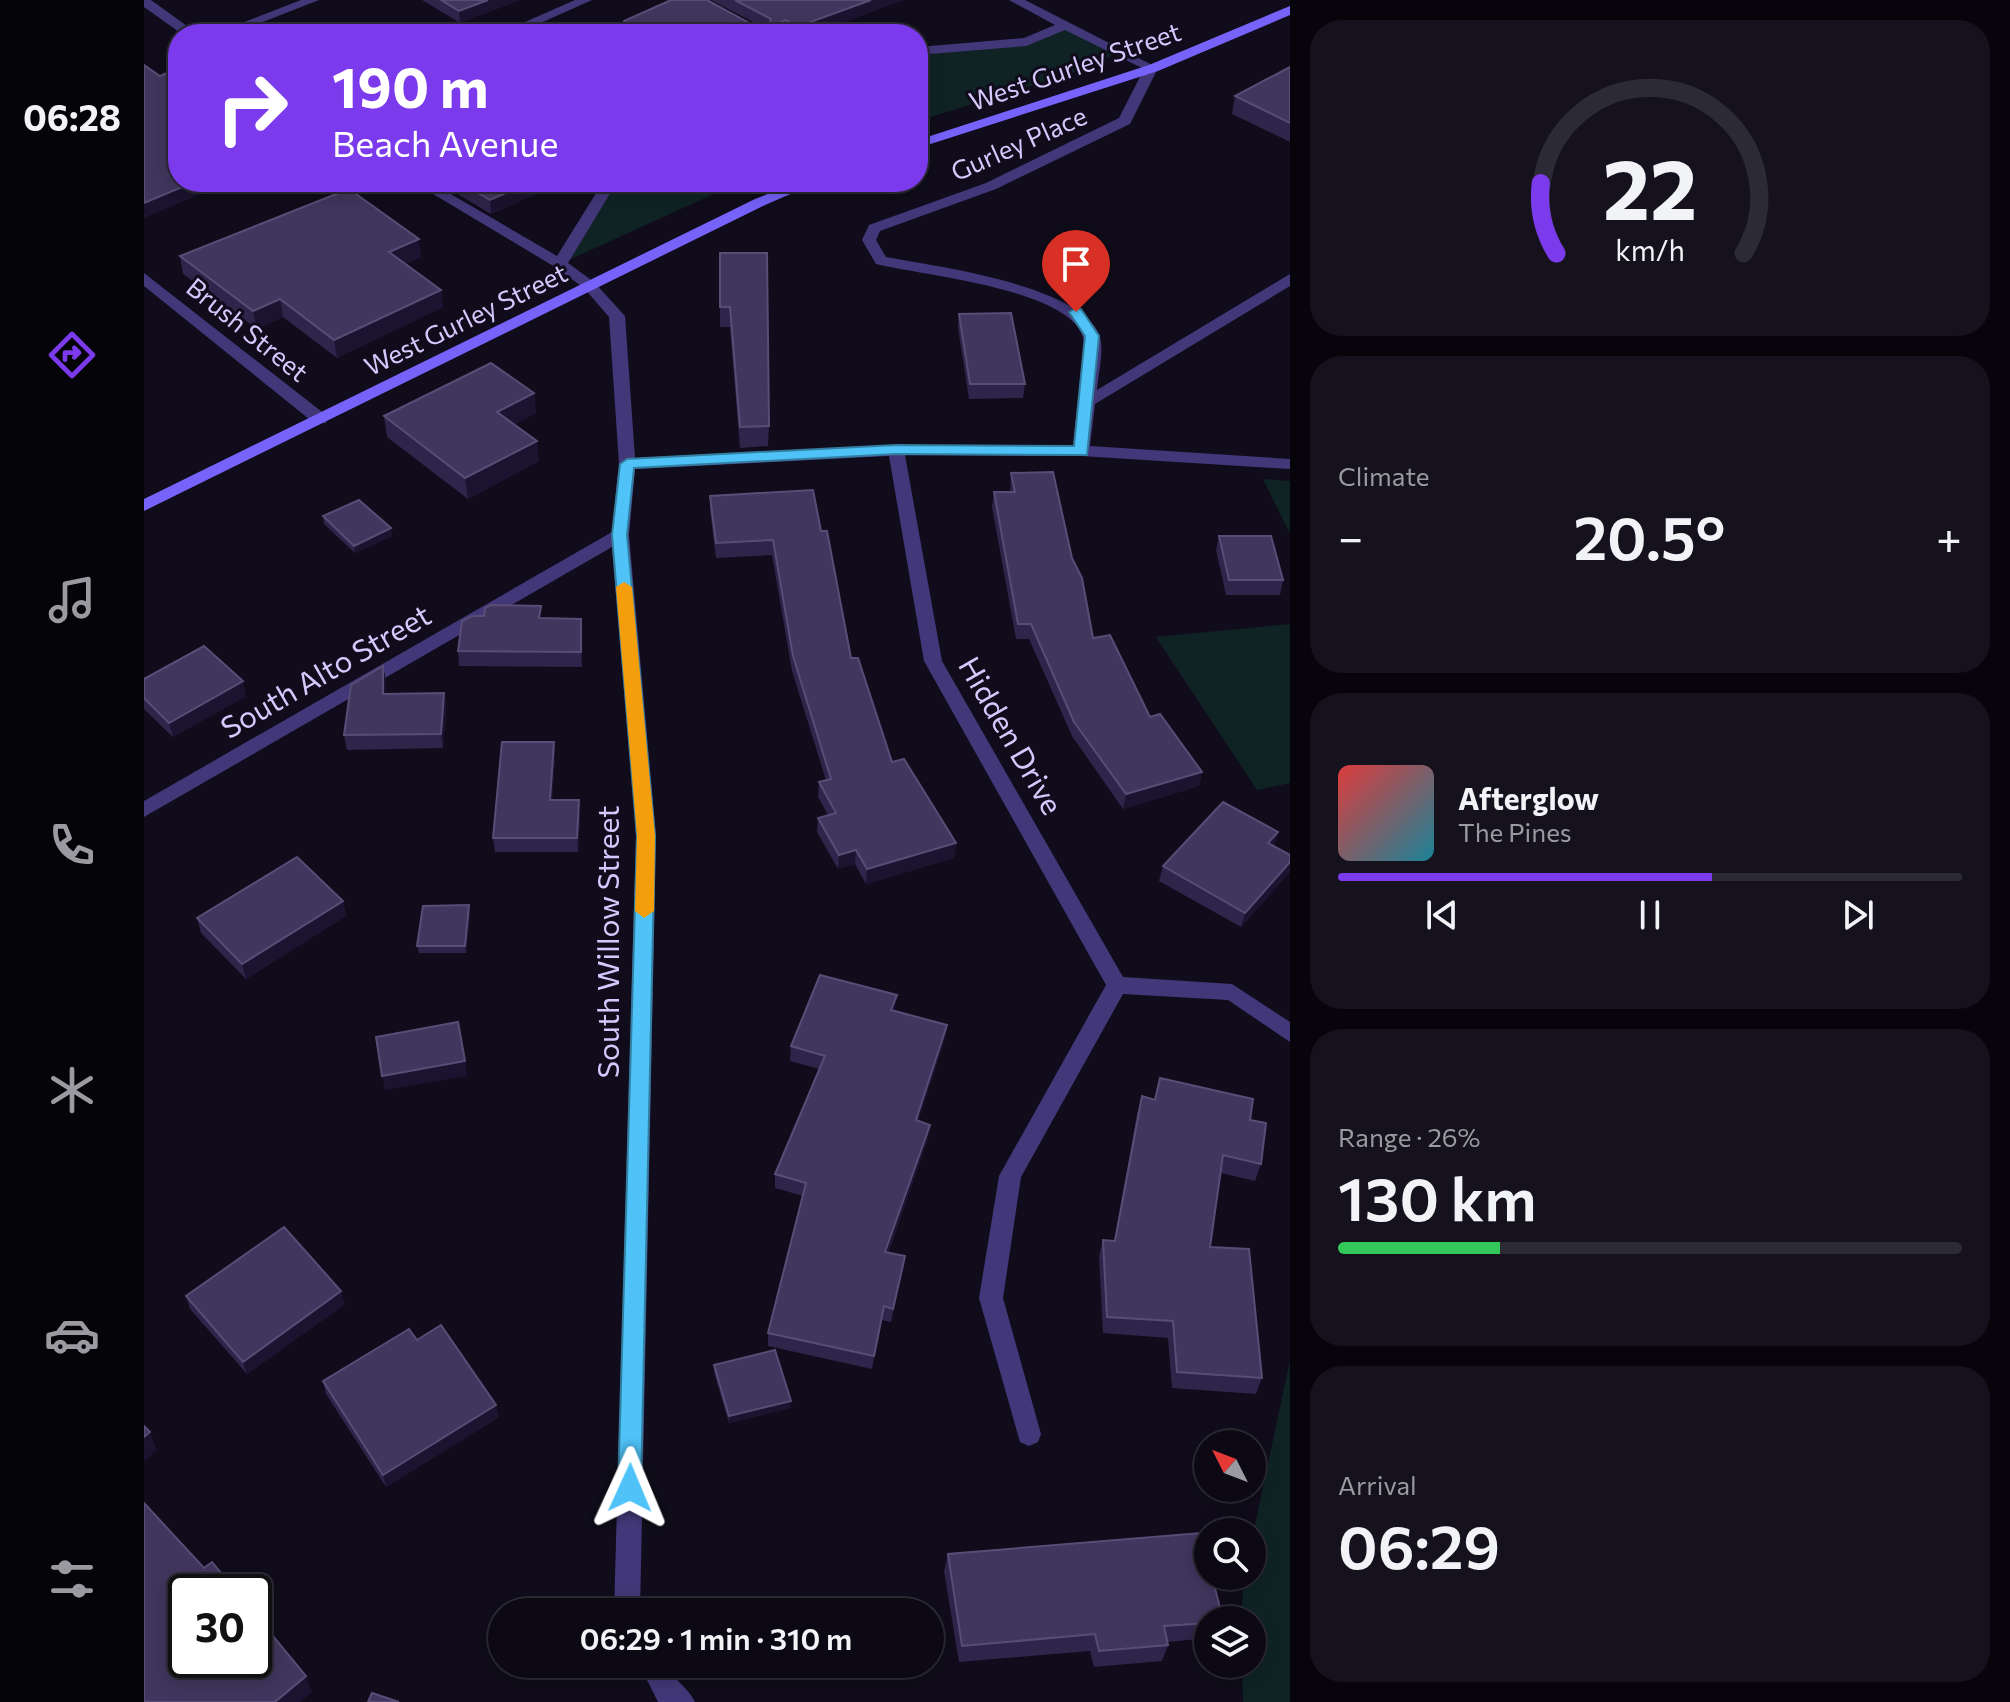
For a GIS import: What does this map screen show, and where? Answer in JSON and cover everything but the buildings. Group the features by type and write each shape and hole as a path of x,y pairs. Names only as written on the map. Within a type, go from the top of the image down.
{"main road":[{"name":"West Gurley Street","path":"928,141 1054,103 1151,68 1246,32 1290,10"},
{"name":"West Gurley Street","path":"144,506 589,285 786,192"}],"street":[{"path":"247,24 313,0"},
{"path":"529,24 586,0"},
{"path":"1015,0 1151,68"},
{"path":"144,1 177,24"},
{"path":"928,50 1026,42 1067,25"},
{"name":"Gurley Place","path":"1081,451 1092,336 1076,312 1010,287 881,261 869,240 874,228 991,186 1125,121 1151,68"},
{"name":"South Willow Street","path":"437,192 560,264 589,285 617,316 627,464 620,535 646,836 627,1598"},
{"path":"560,264 604,192"},
{"name":"Brush Street","path":"144,278 320,419"},
{"path":"1086,403 1290,279"},
{"path":"627,464 896,450 1081,451 1290,464"},
{"name":"Hidden Drive","path":"896,450 933,661 1117,985"},
{"name":"South Alto Street","path":"144,810 620,535"},
{"path":"1029,1434 991,1298 1010,1176 1117,985 1232,992 1290,1033"},
{"path":"658,1678 664,1690 681,1702"}],"green space":[{"path":"1067,25 1120,52 1085,69 928,118 928,50 1026,42"},
{"path":"604,192 718,192 560,264"},
{"path":"1263,479 1290,481 1290,534"},
{"path":"1290,624 1290,783 1257,790 1156,637"},
{"path":"1290,1360 1290,1702 1243,1702 1242,1678 1266,1678 1266,1606 1242,1606 1243,1590 1266,1590 1266,1518 1256,1518 1260,1502 1266,1502 1266,1473"}],"slow traffic":[{"path":"624,587 646,836 644,911"}],"route":[{"path":"630,1488 646,836 620,535 627,464 896,450 1081,451 1092,336 1076,312"}]}
